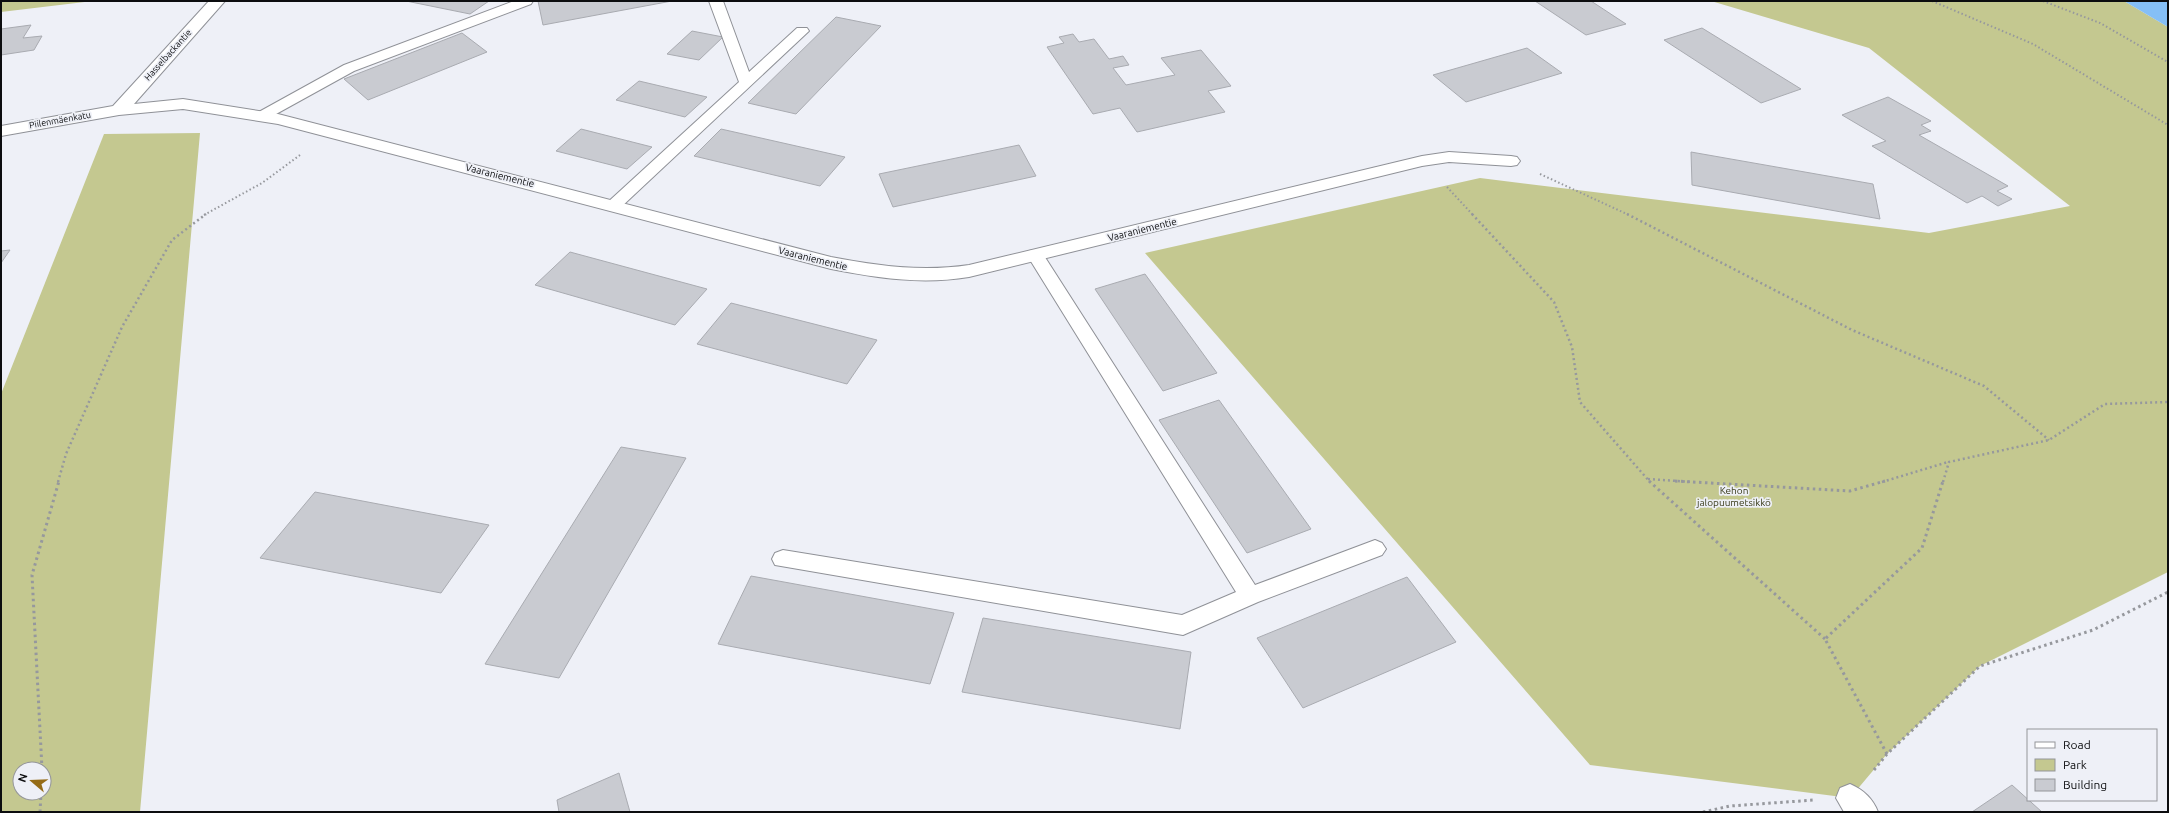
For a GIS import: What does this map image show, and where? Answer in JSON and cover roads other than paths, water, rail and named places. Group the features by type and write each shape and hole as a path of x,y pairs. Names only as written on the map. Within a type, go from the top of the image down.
{"street":[{"name":"Hasselbackantie","path":"119,110 217,1"},
{"name":"Vaaraniementie","path":"119,110 183,104 262,116 332,132 831,263 878,272 942,275 969,271 1422,160 1449,157 1511,161"},
{"name":"Piilenmäenkatu","path":"1,131 119,110"}],"lane":[{"path":"262,116 349,68 526,1"},
{"path":"716,1 746,83"},
{"path":"614,205 802,31"},
{"path":"1035,255 1250,596"},
{"path":"783,559 1183,625 1250,596 1375,549"}],"water":[{"path":"2124,1 2168,1 2168,27"}],"park label":[{"name":"Kehon jalopuumetsikkö","path":"1734,496"}]}
